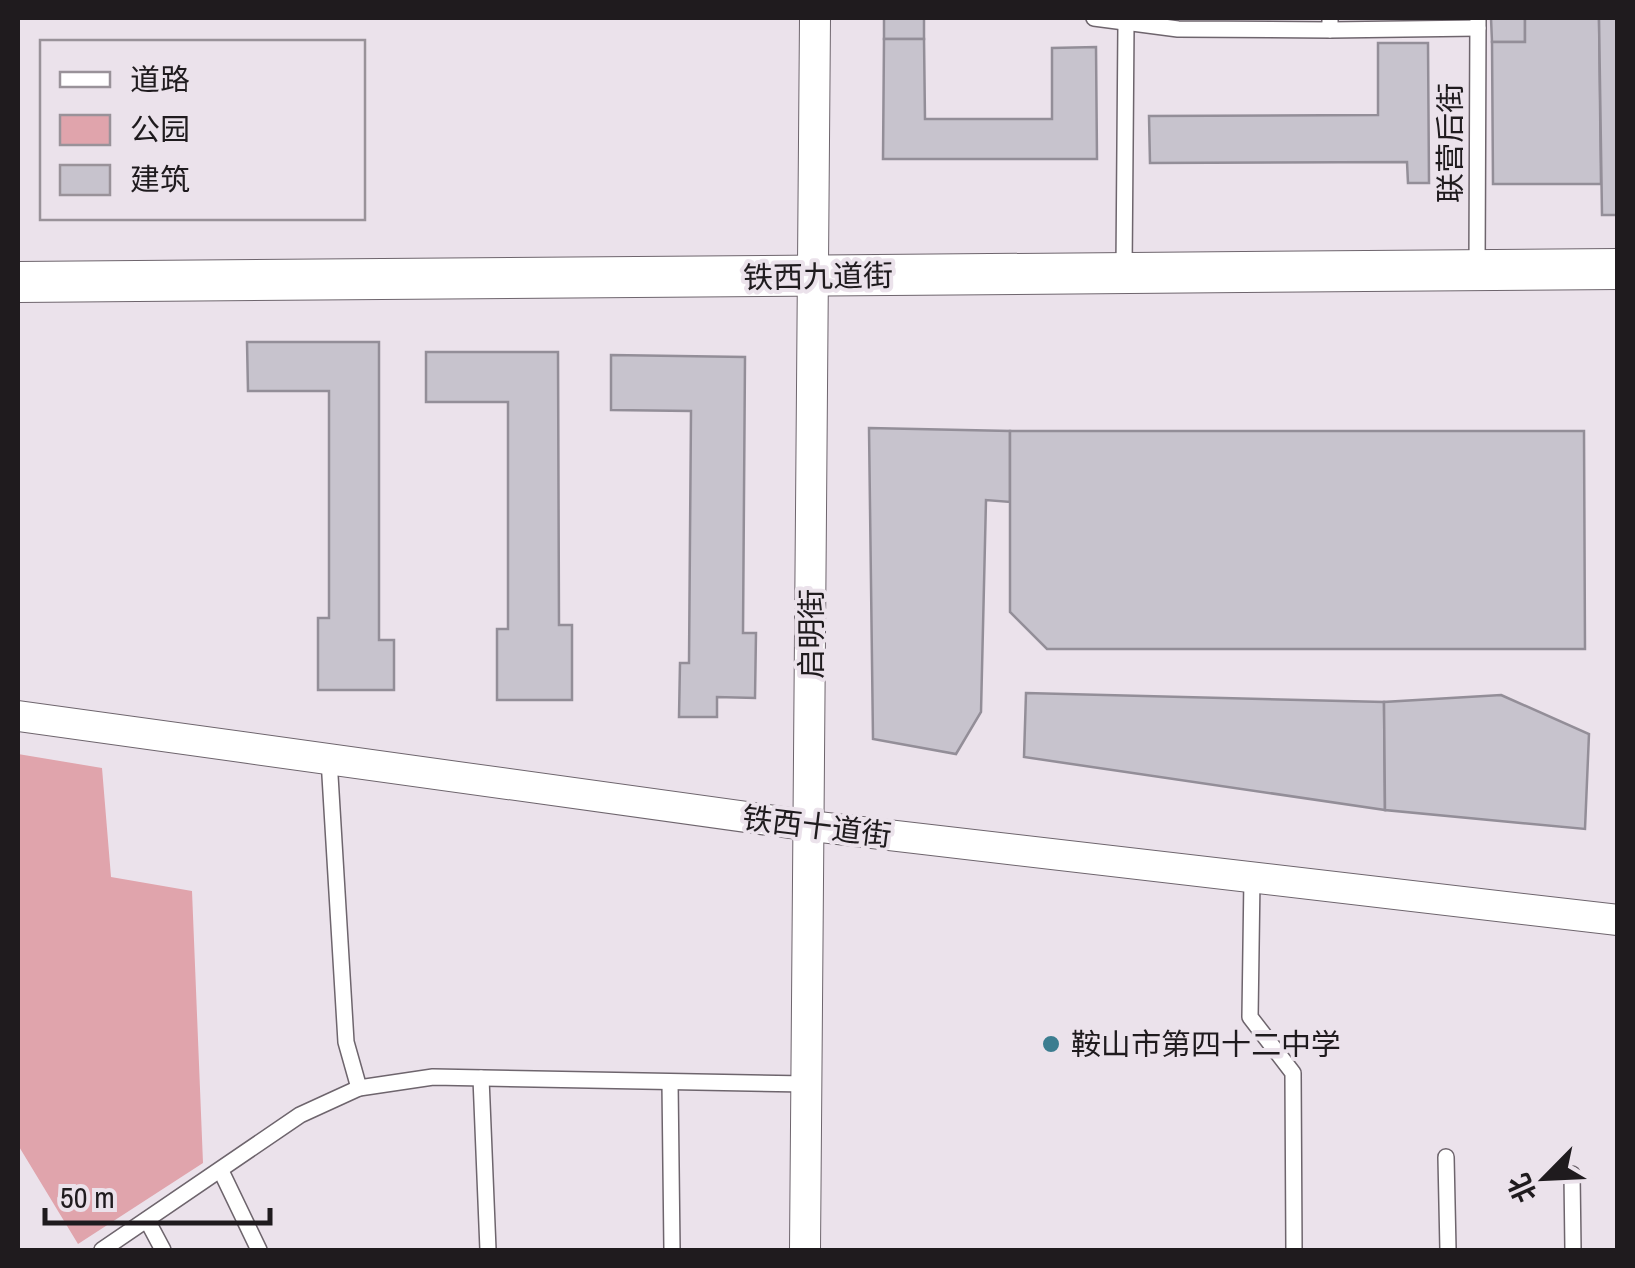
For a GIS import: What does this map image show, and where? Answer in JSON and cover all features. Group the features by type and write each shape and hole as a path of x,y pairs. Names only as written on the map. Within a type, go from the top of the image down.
{"main road":[{"name":"铁西九道街","path":"18,282 1618,268"}],"street":[{"name":"启明街","path":"805,1250 812,826 811,276 815,18"},
{"name":"铁西十道街","path":"18,716 812,826 1618,920"}],"lane":[{"path":"1094,18 1126,24 1478,23"},
{"name":"联营后街","path":"1477,269 1478,23"},
{"path":"1124,273 1126,24"},
{"path":"329,759 346,1042 360,1088"},
{"path":"1252,878 1250,1017 1292,1074 1294,1250"},
{"path":"102,1250 300,1115 360,1088 432,1077 808,1084"},
{"path":"482,1078 488,1250"},
{"path":"670,1082 672,1250"},
{"path":"1446,1157 1448,1250"},
{"path":"221,1171 259,1250"},
{"path":"1572,1174 1574,1250"},
{"path":"147,1220 163,1250"}],"green space":[{"path":"18,754 102,768 111,877 192,891 203,1163 78,1244 18,1145"}],"building":[{"path":"884,18 924,18 924,39 884,39"},
{"path":"1491,18 1525,18 1525,42 1492,42"},
{"path":"1525,18 1599,18 1601,184 1493,184 1492,42 1525,42"},
{"path":"1599,18 1618,18 1618,215 1602,215"},
{"path":"884,39 924,39 925,119 1052,119 1052,48 1096,47 1097,159 883,159"},
{"path":"1378,43 1428,43 1429,183 1408,183 1407,162 1150,163 1149,116 1378,115"},
{"path":"247,342 379,342 379,640 394,640 394,690 318,690 318,618 329,618 329,391 248,391"},
{"path":"426,352 558,352 559,625 572,625 572,700 497,700 497,629 508,629 508,402 426,402"},
{"path":"611,355 745,357 743,633 756,633 755,698 717,697 717,717 679,717 680,663 689,663 691,411 611,410"},
{"path":"869,428 1010,431 1010,502 986,500 981,712 956,754 873,739"},
{"path":"1010,431 1584,431 1585,649 1047,649 1010,612"},
{"path":"1026,693 1384,702 1385,810 1024,757"},
{"path":"1501,695 1589,734 1585,829 1385,810 1384,702"}],"place":[{"name":"鞍山市第四十二中学","path":"1051,1044"}]}
